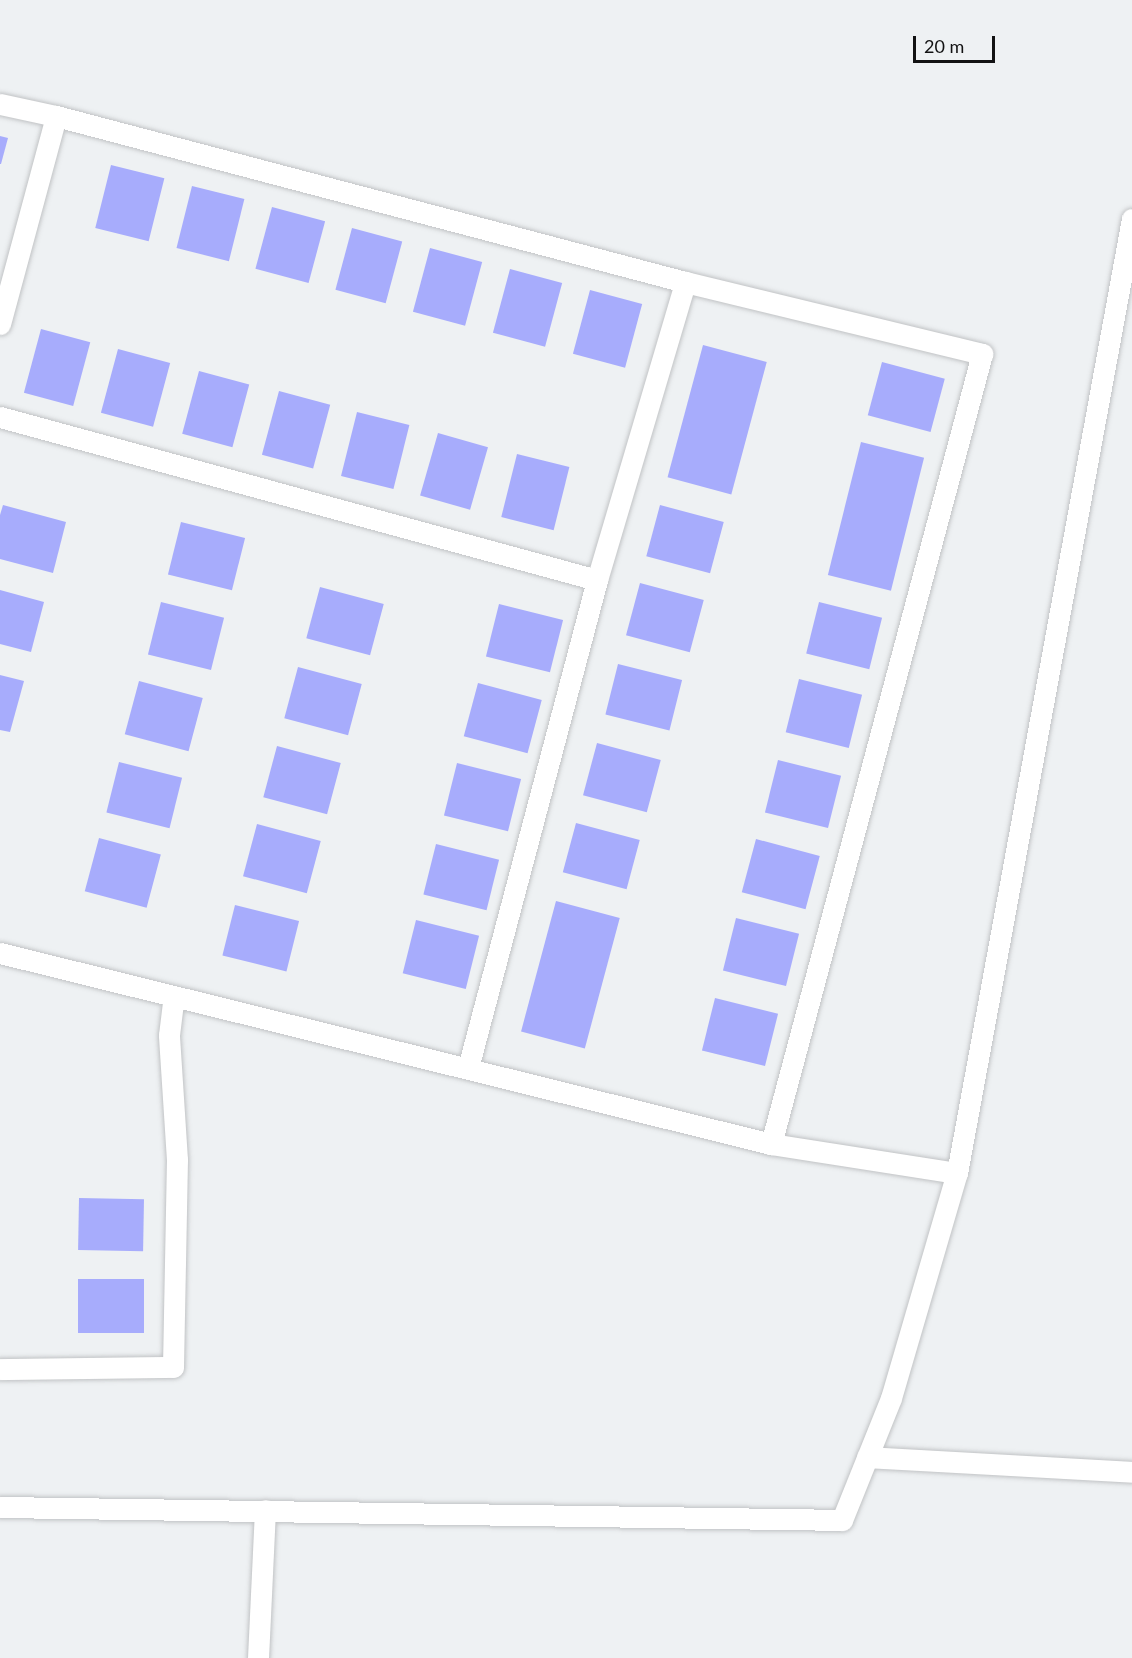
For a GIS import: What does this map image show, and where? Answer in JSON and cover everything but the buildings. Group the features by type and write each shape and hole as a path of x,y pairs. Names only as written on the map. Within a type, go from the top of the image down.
{"street":[{"path":"0,104 56,116 685,282 982,354 771,1144"},
{"path":"0,324 56,116"},
{"path":"0,1507 842,1520 891,1398 957,1173 1132,219"},
{"path":"468,1068 597,580 685,282"},
{"path":"0,417 597,580"},
{"path":"0,953 771,1144 957,1173"},
{"path":"0,1368 173,1367 177,1160 169,1035 174,996"},
{"path":"867,1458 1132,1472"},
{"path":"258,1658 266,1510"}]}
